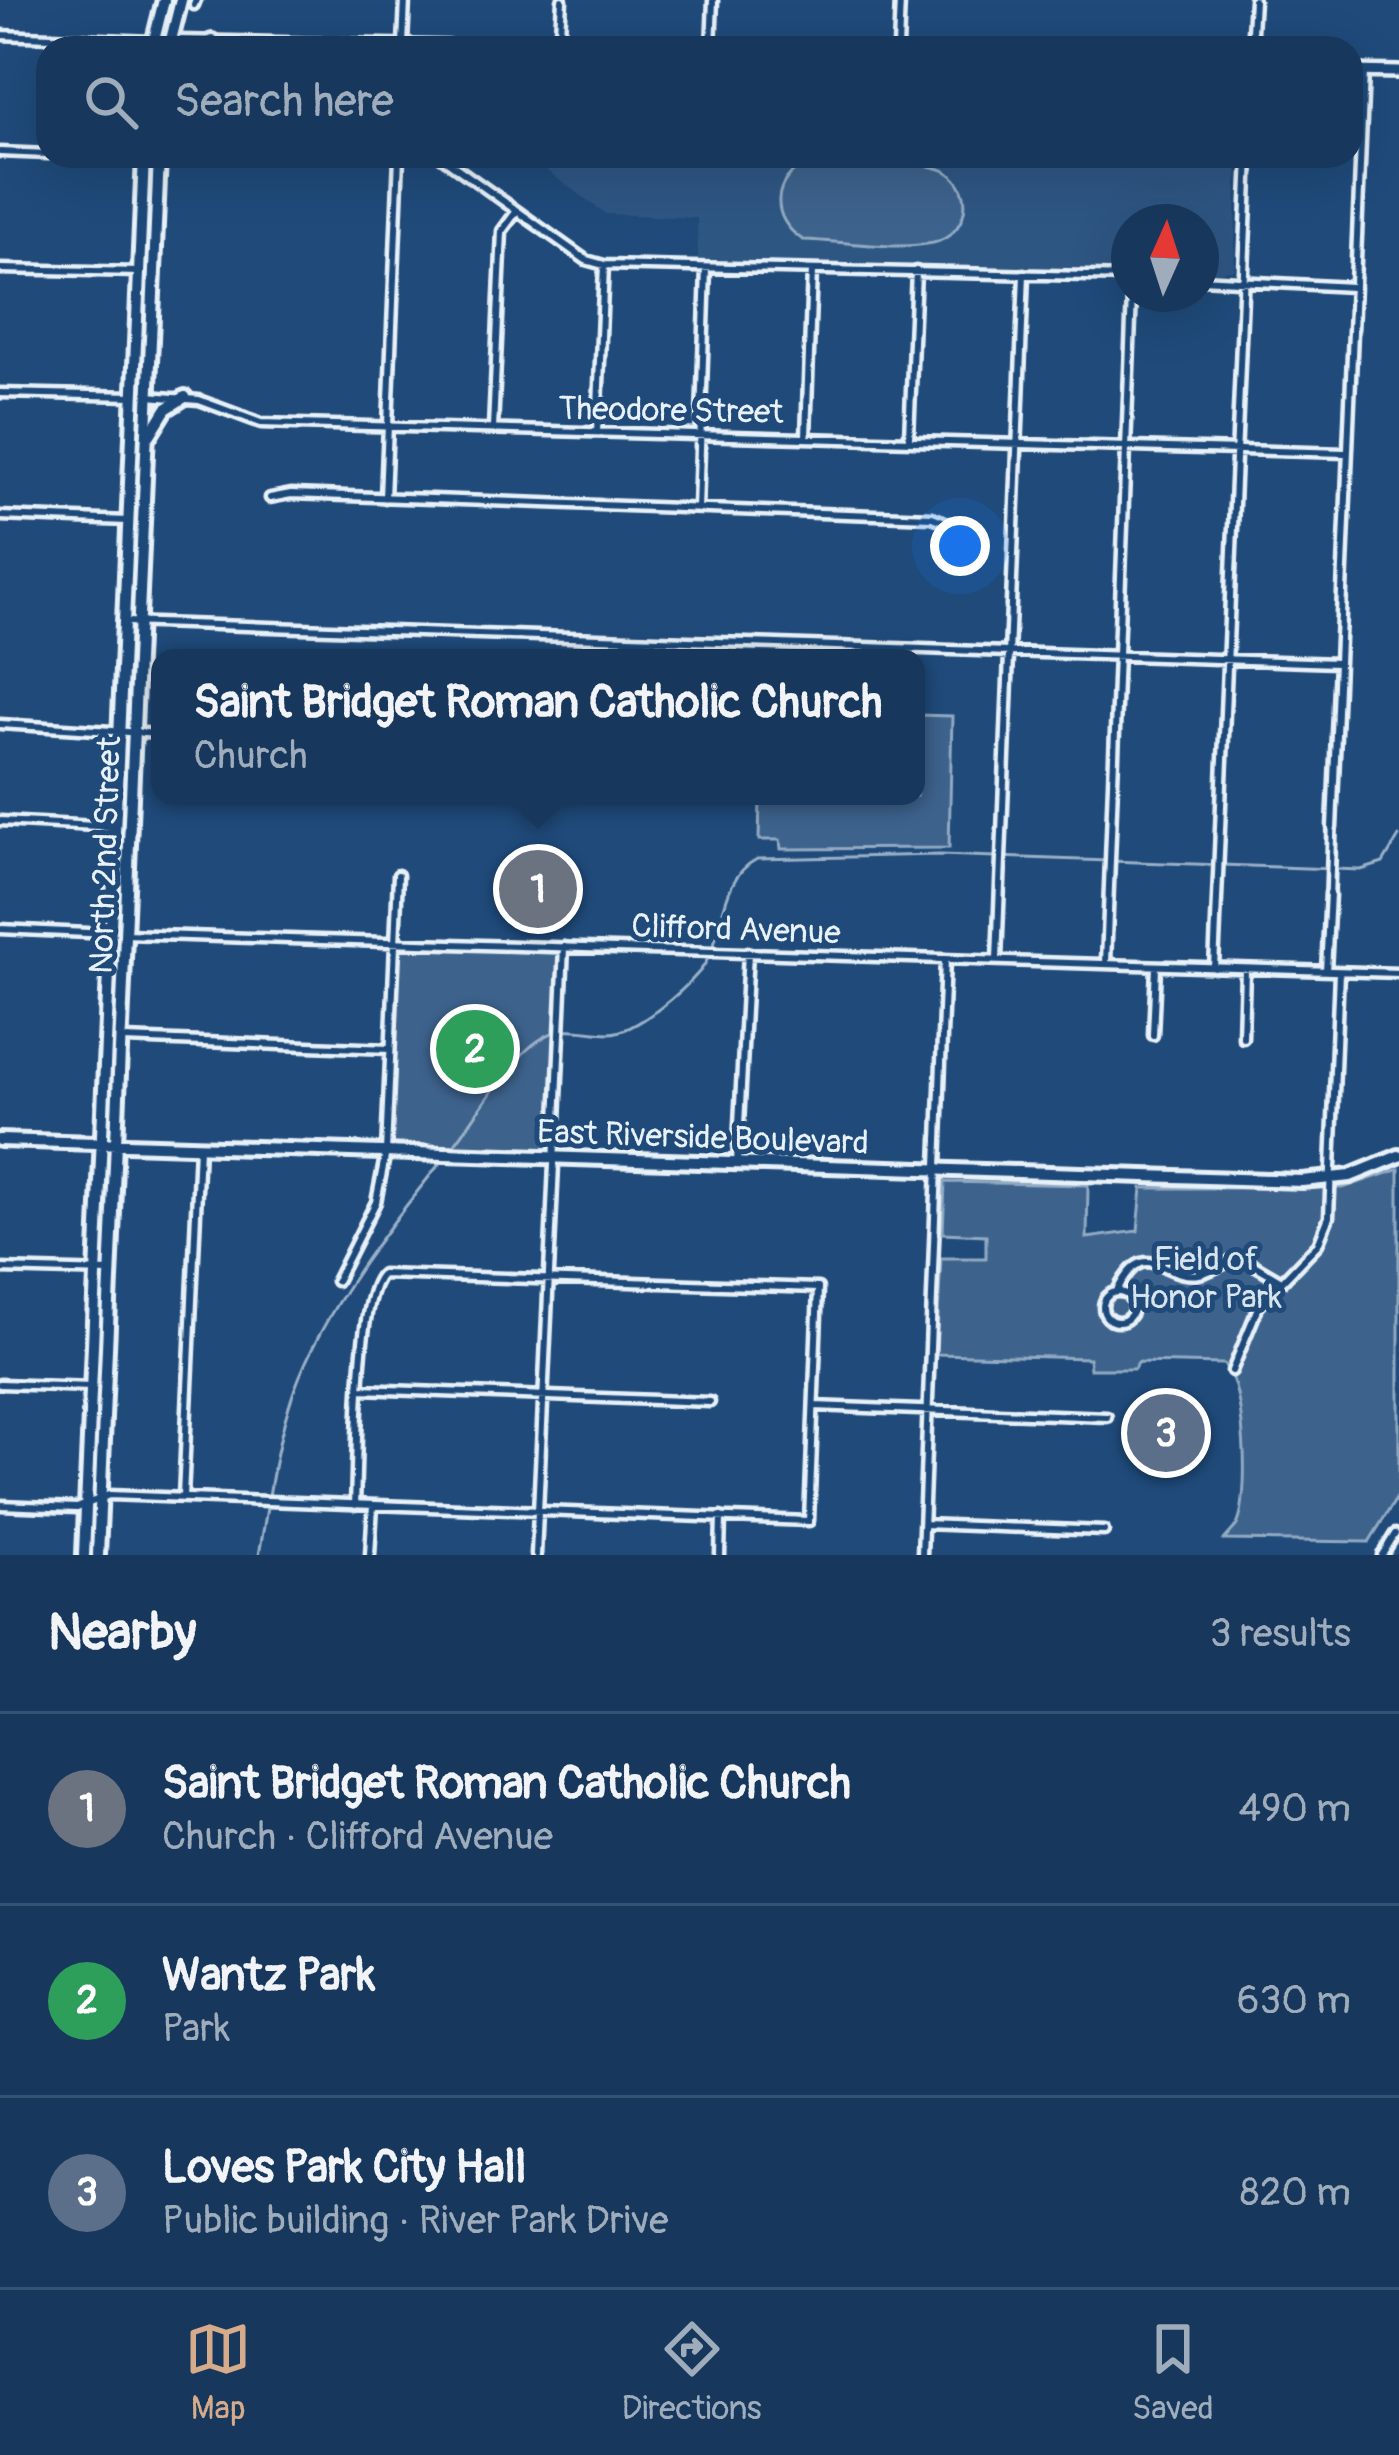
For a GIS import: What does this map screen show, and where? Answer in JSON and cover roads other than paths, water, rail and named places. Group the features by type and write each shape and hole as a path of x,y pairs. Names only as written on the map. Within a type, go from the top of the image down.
{"main road":[{"path":"154,36 164,0"},
{"path":"172,36 181,0"},
{"name":"North 2nd Street","path":"144,168 148,273"},
{"name":"North 2nd Street","path":"84,1555 130,521 158,168"},
{"name":"North 2nd Street","path":"98,1555 129,934 147,444 141,396"},
{"path":"147,444 160,416 185,398"},
{"path":"108,1005 126,1006"},
{"name":"East Riverside Boulevard","path":"0,1140 1332,1179 1399,1156"}],"street":[{"path":"403,36 405,0"},
{"path":"560,36 562,0"},
{"path":"711,36 712,0"},
{"path":"898,36 900,0"},
{"path":"1252,36 1254,0"},
{"path":"0,35 36,37"},
{"path":"1363,122 1364,71 1399,72"},
{"path":"0,152 36,154"},
{"path":"385,498 399,168"},
{"path":"456,168 586,260 604,266 1111,276"},
{"path":"1214,968 1248,168"},
{"path":"1326,971 1352,287 1362,168"},
{"path":"493,428 502,231 516,212"},
{"path":"597,432 604,266"},
{"path":"698,508 706,268"},
{"path":"0,269 148,273"},
{"path":"806,436 812,270"},
{"path":"909,437 916,271"},
{"path":"997,960 1024,274"},
{"path":"1219,279 1352,287"},
{"path":"1106,963 1131,312"},
{"name":"Theodore Street","path":"0,393 185,398 261,423 909,437 1345,453"},
{"path":"270,498 698,508 932,517 948,523"},
{"path":"0,516 144,521"},
{"path":"126,622 876,649"},
{"path":"925,651 1337,664"},
{"path":"0,724 151,732"},
{"path":"0,821 132,830"},
{"path":"336,1281 352,1241 376,1202 386,1152 398,875"},
{"name":"Clifford Avenue","path":"0,929 1399,973"},
{"path":"536,1555 564,946"},
{"path":"737,1163 748,952"},
{"path":"922,1555 944,958"},
{"path":"1153,1035 1156,966"},
{"path":"1243,1038 1245,969"},
{"path":"1232,1371 1251,1317 1280,1280 1318,1244 1330,1217 1339,971"},
{"path":"124,1039 391,1049"},
{"path":"183,1497 199,1147"},
{"path":"1118,1289 1132,1307 1130,1318 1122,1324 1112,1322 1104,1308 1130,1270 1152,1262 1194,1274 1244,1259 1280,1280"},
{"path":"0,1269 111,1273"},
{"path":"0,1505 77,1508 100,1498 183,1497 538,1512 809,1521 818,1288 405,1271 377,1277 369,1298 360,1389 355,1504"},
{"path":"0,1384 106,1388"},
{"path":"360,1389 710,1402"},
{"path":"814,1406 928,1406 1107,1417"},
{"path":"370,1555 373,1505"},
{"path":"720,1555 721,1517"},
{"path":"925,1524 1104,1531"},
{"path":"1382,1555 1396,1534"}],"waterway":[{"path":"451,1149 507,1071 533,1045 562,1030 620,1031 645,1019 682,989 709,957 735,881 757,859 940,855 1361,870 1383,863 1399,836"},
{"path":"259,1555 282,1431 307,1359 360,1268 445,1157"}],"place":[{"name":"Saint Bridget Roman Catholic Church","path":"538,889"},
{"name":"Wantz Park","path":"475,1049"},
{"name":"Loves Park City Hall","path":"1166,1433"}],"park label":[{"name":"Field of Honor Park","path":"1206,1277"}]}
